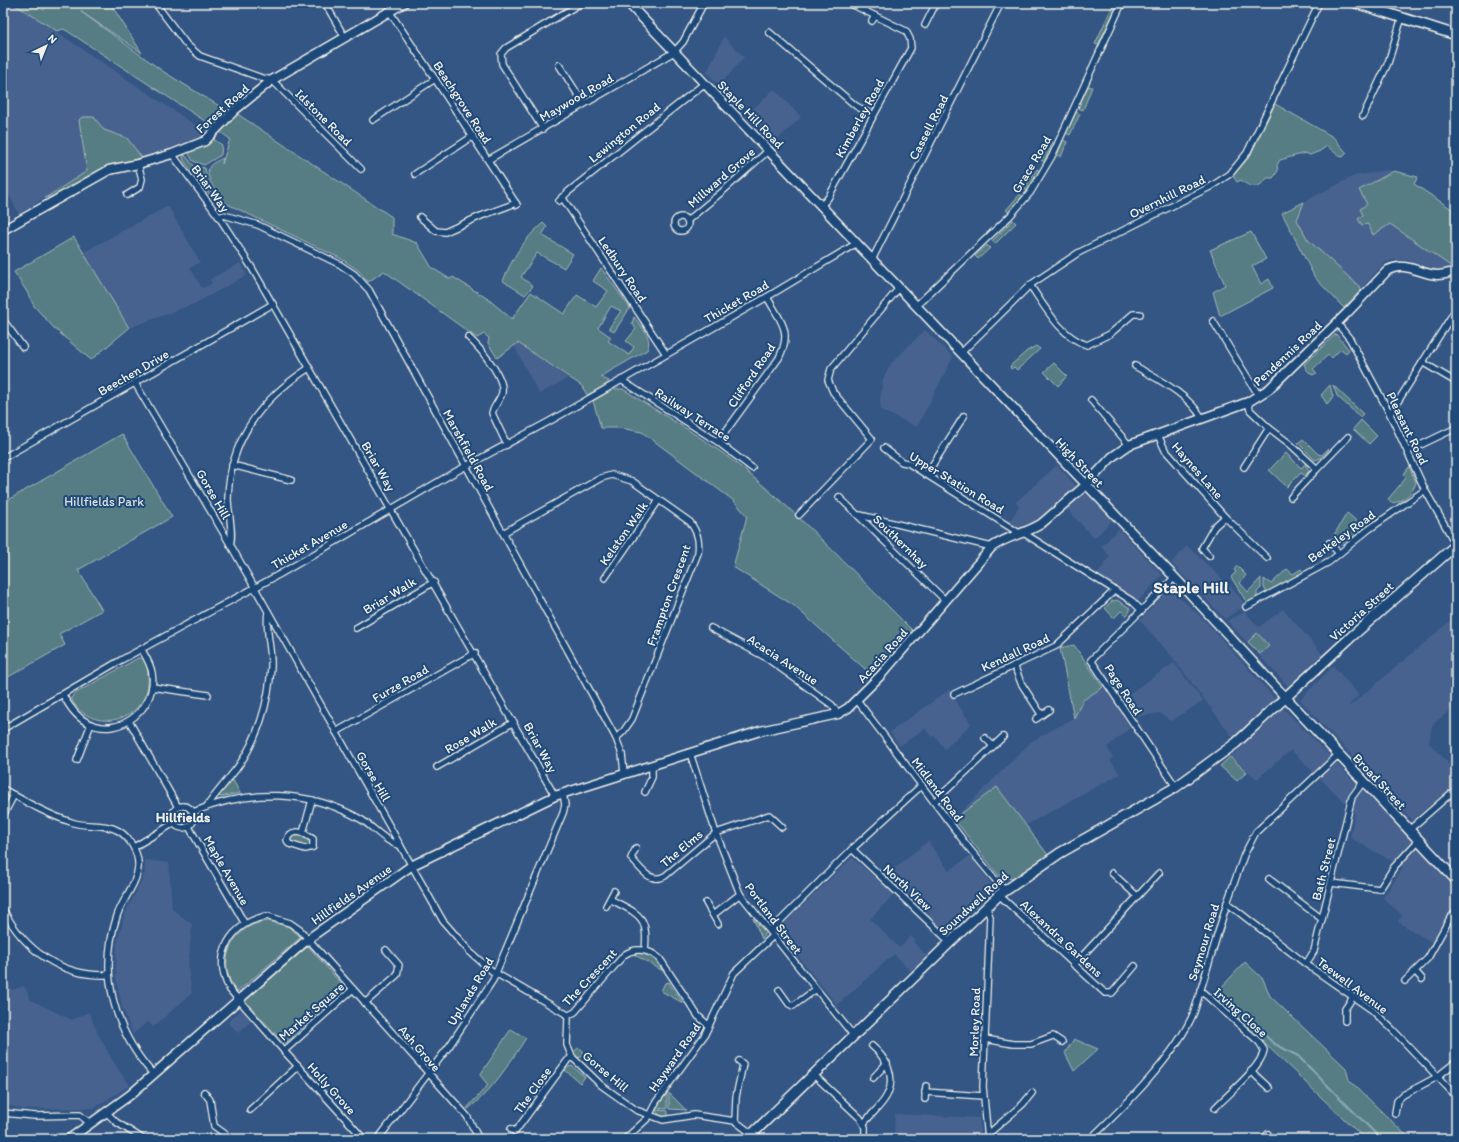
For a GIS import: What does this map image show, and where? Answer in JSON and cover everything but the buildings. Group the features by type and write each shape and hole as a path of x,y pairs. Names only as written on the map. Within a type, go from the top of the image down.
{"main road":[{"path":"1356,3 1456,35"},
{"name":"Victoria Street","path":"1286,698 1456,545"},
{"name":"Broad Street","path":"1286,698 1456,880"},
{"name":"Soundwell Road","path":"749,1136 814,1075 949,941 1001,892 1060,853 1176,787 1238,742 1286,698"}],"street":[{"path":"155,3 186,44 200,56 262,78 272,80"},
{"path":"325,3 344,36"},
{"name":"Forest Road","path":"3,230 109,170 138,164 172,154 210,138 218,126 272,80 344,36 404,3"},
{"path":"543,129 502,64 501,54 506,48 581,3"},
{"name":"Staple Hill Road","path":"628,3 856,243"},
{"path":"674,52 683,42 704,3"},
{"name":"Kimberley Road","path":"821,206 828,198 911,48 910,39 906,31 874,18 848,3"},
{"path":"925,25 936,3"},
{"name":"Cassell Road","path":"872,260 1001,3"},
{"name":"Grace Road","path":"916,306 1010,216 1030,193 1052,156 1122,3"},
{"name":"Overnhill Road","path":"961,353 1030,286 1078,253 1216,184 1230,174 1249,149 1319,3"},
{"name":"Beachgrove Road","path":"389,11 435,78 516,204 481,216 444,232 436,231 420,217"},
{"path":"1363,116 1388,63 1402,17"},
{"path":"769,32 856,106 873,115"},
{"name":"Maywood Road","path":"488,160 674,52"},
{"path":"559,65 584,104"},
{"path":"373,120 435,78"},
{"name":"Idstone Road","path":"272,80 361,169"},
{"name":"Lewington Road","path":"561,199 705,83"},
{"path":"415,174 473,136"},
{"name":"Millward Grove","path":"687,221 769,150"},
{"name":"Briar Way","path":"172,154 219,217 273,304 514,722 559,794"},
{"path":"127,195 140,187 142,179 138,164"},
{"name":"Ledbury Road","path":"561,199 666,354"},
{"name":"Marshfield Road","path":"219,217 224,215 258,226 339,264 354,274 368,290 616,738 622,754 624,772"},
{"name":"High Street","path":"856,243 1286,698"},
{"name":"Thicket Road","path":"623,378 767,297 856,243"},
{"name":"Pendennis Road","path":"1086,485 1112,457 1129,445 1248,402 1259,396 1337,323 1388,270 1397,266 1405,266 1427,274 1439,275 1456,271"},
{"path":"1030,286 1058,324 1077,342 1087,345 1110,334 1133,314 1140,314"},
{"path":"799,515 872,439 833,392 829,385 828,375 838,360 899,288"},
{"name":"Clifford Road","path":"718,442 784,349 787,339 786,330 767,297"},
{"name":"Beechen Drive","path":"3,458 273,304"},
{"path":"1390,414 1456,309"},
{"path":"3,320 23,348"},
{"path":"1213,321 1259,396"},
{"path":"1448,321 1456,325"},
{"name":"Pleasant Road","path":"1337,323 1350,339 1390,414 1425,490 1456,545"},
{"path":"468,337 487,357 501,384 501,396 492,413 507,445"},
{"path":"1422,362 1456,382"},
{"path":"1135,366 1161,381 1196,407 1202,418"},
{"path":"230,544 232,540 228,500 232,465 246,431 259,411 290,380 309,368"},
{"name":"Thicket Avenue","path":"3,729 64,695 83,682 254,587 466,466 507,445 623,378"},
{"name":"Railway Terrace","path":"623,378 718,442 752,468"},
{"name":"Gorse Hill","path":"136,383 230,544 433,905 450,930 479,960 496,973 561,1010 567,1016 568,1045 572,1057 601,1085 636,1110 650,1116 667,1120 700,1115 735,1121"},
{"path":"1091,400 1129,445"},
{"path":"1248,402 1250,410 1317,469"},
{"path":"926,474 964,416"},
{"path":"1244,467 1269,428"},
{"path":"1408,451 1456,428"},
{"name":"Haynes Lane","path":"1158,435 1165,450 1225,517 1267,558"},
{"path":"1291,497 1348,437"},
{"name":"Upper Station Road","path":"884,448 902,462 908,463 1116,590 1132,601 1142,611"},
{"path":"232,465 291,480"},
{"name":"Frampton Crescent","path":"503,533 601,478 609,476 622,477 632,481 690,522 696,531 699,542 698,553 632,719 624,732 616,738"},
{"name":"Acacia Road","path":"652,765 760,731 838,714 857,700 946,601 992,547 1003,539 1032,529 1041,524 1086,485"},
{"name":"Berkeley Road","path":"1246,607 1329,562 1425,490"},
{"name":"Southernhay","path":"840,496 946,601"},
{"name":"Kelston Walk","path":"605,578 659,500"},
{"path":"859,515 992,547"},
{"name":"Haynes Lane","path":"1209,556 1202,548 1214,527 1225,517"},
{"path":"1329,543 1339,553"},
{"name":"Page Road","path":"1174,578 1091,660 1176,787"},
{"name":"Briar Walk","path":"356,628 434,582"},
{"name":"Kendall Road","path":"954,694 1056,646 1116,590"},
{"path":"206,806 243,759 254,738 264,710 271,666 267,625 268,612"},
{"name":"Acacia Avenue","path":"711,628 765,657 832,705 838,714"},
{"path":"64,695 77,715 91,724 109,727 119,726 129,721 143,709 150,696 152,687 152,673 142,650"},
{"name":"Furze Road","path":"336,732 475,653"},
{"path":"1014,665 1022,683 1041,714"},
{"path":"152,687 208,695"},
{"name":"Midland Road","path":"857,700 1001,892"},
{"path":"1036,718 1049,710"},
{"path":"129,721 178,807"},
{"name":"Rose Walk","path":"436,767 514,722"},
{"path":"77,760 91,724"},
{"path":"934,802 1003,737"},
{"path":"985,738 993,746"},
{"name":"Portland Street","path":"690,753 716,832 740,894 815,990 853,1035"},
{"name":"Seymour Road","path":"1090,1139 1115,1115 1176,1045 1190,1020 1227,902 1244,855 1256,832 1338,754"},
{"path":"646,792 652,778 652,765"},
{"name":"Hillfields Avenue","path":"70,1139 107,1113 308,939 411,866 559,794 624,772 652,765"},
{"name":"Bath Street","path":"1306,964 1314,951 1352,797 1363,782"},
{"name":"Hayward Road","path":"625,1139 650,1116 655,1105 709,1026 734,973 852,849 922,785"},
{"path":"3,789 40,810 75,824 118,830 134,847 137,856 137,875 117,916 110,949 108,975 113,1003 126,1037 134,1051 152,1074"},
{"path":"1409,830 1456,789"},
{"path":"134,847 174,823 172,814 178,807 188,807 193,812 206,806 245,797 270,794 312,800 346,811 393,843 400,845"},
{"name":"Uplands Road","path":"378,1139 450,1045 496,973 563,813 565,805 559,794"},
{"path":"3,816 14,795"},
{"path":"303,833 312,800"},
{"name":"Maple Avenue","path":"174,823 179,828 189,827 193,822 193,812"},
{"path":"716,832 769,815 782,827"},
{"name":"Maple Avenue","path":"189,827 245,924"},
{"name":"The Elms","path":"636,848 631,858 651,878 658,880 665,876 716,832"},
{"path":"291,833 303,833 313,839 313,846 305,849 289,844 287,840 291,833"},
{"path":"1331,883 1380,889 1394,867 1419,840"},
{"name":"North View","path":"852,849 949,941"},
{"path":"1112,873 1137,896"},
{"path":"1074,965 1160,873"},
{"path":"1269,879 1322,919"},
{"path":"606,906 614,891"},
{"name":"Alexandra Gardens","path":"1001,892 1074,965 1105,993 1112,993 1135,966"},
{"path":"713,915 740,894"},
{"path":"610,899 638,914 646,932 645,950 660,959 698,1016 709,1026"},
{"name":"Teewell Avenue","path":"1227,902 1306,964 1372,1010 1456,1096"},
{"path":"706,903 718,924"},
{"name":"Morley Road","path":"986,906 990,917 983,1096 987,1137"},
{"path":"3,909 5,920 25,942 49,961 82,973 108,975"},
{"path":"1404,981 1428,958 1450,918 1456,912"},
{"name":"Market Square","path":"267,916 279,918 300,930 353,989 284,1051 238,1000 225,980 222,968 222,956 231,936 245,924 256,918 267,916"},
{"path":"366,1003 397,975 399,966 386,950"},
{"name":"The Crescent","path":"567,1016 575,1012 624,955 631,951 645,950"},
{"path":"1415,971 1422,979"},
{"name":"Ash Grove","path":"353,989 471,1121 479,1139"},
{"path":"779,990 789,1004 794,1006 815,990"},
{"name":"Irving Close","path":"1200,990 1263,1047 1263,1056 1251,1071 1215,1108"},
{"path":"1345,1021 1346,1009 1353,997"},
{"path":"985,1040 1013,1044 1031,1044 1054,1036 1062,1042"},
{"path":"865,1139 864,1123 888,1093 890,1084 887,1063 872,1046"},
{"name":"Holly Grove","path":"284,1051 364,1139"},
{"name":"The Close","path":"511,1129 515,1132 567,1061 572,1057"},
{"path":"739,1061 742,1064 737,1090 735,1121 749,1136"},
{"path":"1394,1113 1397,1101 1403,1095 1437,1077 1456,1062"},
{"path":"873,1078 887,1063"},
{"path":"250,1110 298,1066"},
{"path":"1251,1071 1269,1088"},
{"path":"814,1075 864,1123"},
{"path":"925,1099 926,1086"},
{"path":"204,1092 210,1100 214,1126 232,1139"},
{"path":"926,1092 983,1096"},
{"path":"987,1137 1023,1104 1032,1093"},
{"path":"3,1113 35,1116 80,1115 91,1124"},
{"path":"107,1113 116,1122 141,1138"},
{"path":"1263,1139 1268,1134"}],"shaded area":[{"path":"3,3 12,3 33,16 207,133 200,141 142,158 129,140 104,130 94,117 82,117 79,120 87,171 19,214 3,184"},
{"path":"724,37 744,57 719,86 707,72"},
{"path":"774,89 801,117 773,144 746,116"},
{"path":"1387,170 1418,177 1414,184 1456,212 1456,266 1439,270 1406,260 1391,260 1384,263 1344,308 1315,278 1282,213 1354,176"},
{"path":"168,206 200,262 190,268 202,288 212,284 210,279 240,263 247,275 196,303 129,328 91,360 54,328 34,306 14,272 74,237 84,252"},
{"path":"925,330 953,357 917,427 881,410 880,401 883,379 890,365"},
{"path":"518,343 568,378 539,394 514,346"},
{"path":"1057,465 1077,487 1039,522 1030,527 1017,528 1009,523 1019,506 1016,502"},
{"path":"1085,491 1112,521 1094,538 1066,508"},
{"path":"1119,529 1162,575 1138,601 1097,575 1110,556 1101,547"},
{"path":"1187,546 1231,587 1246,605 1225,619 1171,563"},
{"path":"1170,588 1207,623 1279,703 1235,740 1173,658 1140,620"},
{"path":"1283,609 1323,655 1288,686 1227,621 1245,612 1259,627"},
{"path":"1456,616 1456,706 1432,725 1429,743 1456,771 1456,785 1412,820 1300,700 1333,666 1359,695 1349,705 1350,706"},
{"path":"1174,663 1203,701 1171,721 1160,713 1136,717 1123,698"},
{"path":"1103,687 1115,703 1130,728 1107,747 1113,758 1110,760 1120,774 1026,825 1048,855 1012,879 999,876 954,819 1032,741 1074,718 1083,700"},
{"path":"949,690 971,724 945,749 935,736 931,737 925,728 900,746 890,732"},
{"path":"1283,708 1414,841 1456,889 1456,909 1448,917 1433,943 1398,922 1402,915 1383,898 1403,867 1350,838 1355,812 1291,750 1257,779 1230,757"},
{"path":"928,841 949,871 970,856 996,890 946,935 927,916 942,901 929,913 887,874"},
{"path":"852,858 894,894 870,919 899,948 911,936 915,940 913,942 927,956 911,971 894,954 837,1005 777,930"},
{"path":"145,860 169,863 172,909 192,924 188,969 192,993 153,1027 148,1021 133,1034 122,1007 116,977 117,944 124,917 145,873"},
{"path":"3,976 12,990 24,986 31,1000 72,1020 89,1012 98,1034 117,1068 130,1085 94,1108 22,1109 3,1104"},
{"path":"241,1010 251,1021 238,1033 228,1022"},
{"path":"895,1114 979,1118 982,1139 894,1139"}],"green space":[{"path":"12,3 34,3 44,10 48,3 110,3 142,53 80,11 164,72 229,112 214,127 64,29 57,31"},
{"path":"1112,7 1115,10 1098,45 1095,44"},
{"path":"1088,86 1092,87 1083,110 1078,108"},
{"path":"1275,104 1333,137 1347,153 1343,157 1339,156 1327,146 1310,155 1305,153 1280,160 1277,165 1278,171 1273,178 1267,178 1258,186 1248,185 1241,180 1237,182 1233,176 1250,156"},
{"path":"1076,112 1080,114 1070,135 1066,133"},
{"path":"236,113 392,217 392,234 417,243 432,268 450,279 453,277 488,299 512,319 531,292 564,314 577,295 596,307 608,291 593,281 601,268 630,308 614,332 609,328 621,311 611,306 598,328 611,337 608,341 629,355 634,347 626,341 636,329 632,323 634,317 648,337 649,341 647,350 600,377 609,381 607,384 587,395 582,386 518,343 497,358 488,343 489,338 484,334 477,338 384,271 368,282 359,271 342,259 221,201 212,184 208,170 212,164 223,158 222,164 230,139 219,131"},
{"path":"82,117 94,117 104,130 127,138 142,158 116,164 59,195 45,198 87,171 79,120"},
{"path":"213,139 222,145 221,155 204,165 193,161 189,154 190,152"},
{"path":"1063,140 1067,142 1061,157 1057,155"},
{"path":"1050,141 1053,142 1044,162 1041,160"},
{"path":"185,155 194,166 205,168 209,187 218,200 210,195 184,161 183,156"},
{"path":"1037,169 1040,171 1027,191 1024,189"},
{"path":"1394,171 1418,177 1414,184 1456,212 1456,266 1452,267 1390,224 1373,235 1368,224 1362,225 1358,219 1363,215 1360,209 1367,204 1359,190"},
{"path":"1020,194 1023,197 1009,213 1006,210"},
{"path":"1304,202 1297,220 1308,240 1362,289 1344,308 1315,278 1282,213"},
{"path":"1013,220 1016,223 995,244 992,241"},
{"path":"543,223 547,227 542,235 573,254 564,268 537,253 521,277 533,286 525,295 503,281 510,264 519,249"},
{"path":"1251,232 1266,259 1252,266 1261,284 1269,279 1273,288 1220,316 1213,292 1225,285 1210,250"},
{"path":"74,237 129,328 91,360 54,328 34,306 14,272"},
{"path":"987,245 990,248 978,259 975,256"},
{"path":"1336,334 1349,350 1346,353 1341,349 1332,358 1328,355 1313,369 1317,373 1312,375 1306,369 1304,364"},
{"path":"1036,346 1040,349 1017,370 1014,367 1011,369 1010,366 1027,351"},
{"path":"1054,363 1067,376 1058,386 1044,372"},
{"path":"1330,385 1333,397 1327,404 1321,395"},
{"path":"1333,385 1363,414 1360,417 1337,396"},
{"path":"614,389 623,389 717,449 747,472 811,529 913,631 873,676 793,605 733,567 747,516 734,501 642,432 620,428 601,428 593,401"},
{"path":"1361,420 1377,436 1369,444 1353,429"},
{"name":"Hillfields Park","path":"122,434 172,517 78,570 102,610 59,634 65,645 3,680 3,503"},
{"path":"1303,439 1318,454 1322,455 1328,449 1329,450 1321,458 1315,460 1298,443"},
{"path":"1286,453 1301,468 1305,464 1309,470 1306,476 1301,473 1287,487 1269,470"},
{"path":"1409,467 1416,482 1413,490 1404,499 1391,503 1388,499 1406,478 1403,475"},
{"path":"1347,513 1365,528 1346,541 1334,544 1331,540"},
{"path":"1237,566 1246,575 1240,583 1248,592 1261,578 1261,588 1257,592 1257,598 1247,603 1231,577 1236,572 1234,570"},
{"path":"1287,569 1293,574 1301,569 1304,572 1270,592 1266,591 1264,588 1264,579 1271,584"},
{"path":"1117,600 1130,608 1130,611 1126,616 1121,611 1114,618 1105,608 1112,601"},
{"path":"1257,633 1269,646 1260,654 1248,642"},
{"path":"1074,645 1103,687 1083,700 1074,718 1060,648"},
{"path":"138,658 142,658 146,664 148,687 144,698 137,707 128,714 118,719 96,719 85,714 75,705 71,698 74,694"},
{"path":"1230,757 1247,772 1237,781 1220,766"},
{"path":"233,780 240,793 220,797 219,795"},
{"path":"997,787 1048,855 1012,879 999,876 954,819"},
{"path":"183,810 188,812 190,817 188,822 183,824 178,822 176,817 178,812"},
{"path":"303,835 311,840 311,845 305,847 291,842 290,840 293,836"},
{"path":"753,918 765,932 762,939"},
{"path":"268,921 289,927 301,937 237,992 230,981 227,969 227,958 230,947 236,938 245,930 255,924"},
{"path":"308,946 343,986 343,990 287,1042 283,1042 245,1001"},
{"path":"641,953 653,957 663,971 633,954"},
{"path":"1245,962 1263,979 1270,996 1346,1068 1349,1080 1410,1139 1365,1139 1218,999 1218,991"},
{"path":"669,982 683,1003 661,991 665,983"},
{"path":"511,1029 526,1038 493,1085 468,1109 467,1108 488,1085 480,1075"},
{"path":"1074,1039 1098,1049 1074,1071 1065,1053"},
{"path":"579,1048 584,1053 579,1058 574,1053"},
{"path":"572,1066 585,1077 580,1083 565,1070"},
{"path":"667,1093 667,1109 656,1108"},
{"path":"669,1093 686,1110 669,1109"},
{"path":"656,1110 668,1111 668,1117 660,1116"}],"waterway":[{"path":"1224,995 1273,1043 1298,1056 1381,1139"}],"district":[{"name":"Staple Hill","path":"1191,587"},
{"name":"Hillfields","path":"183,817"}]}
